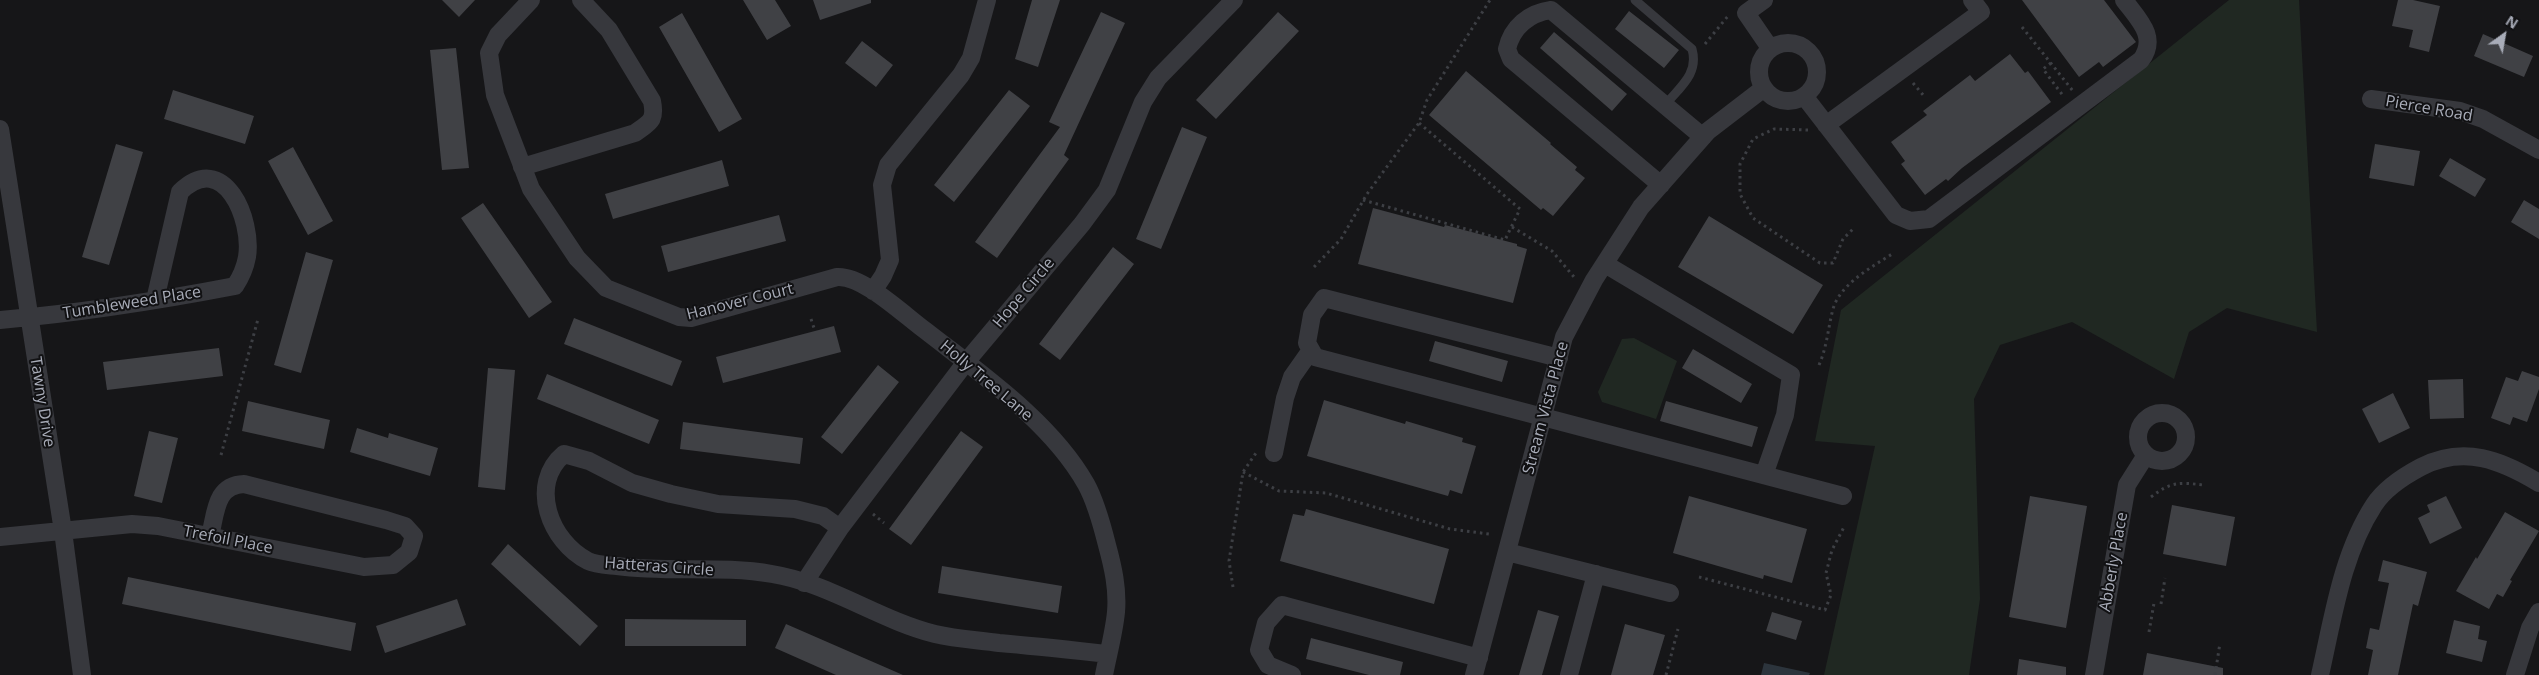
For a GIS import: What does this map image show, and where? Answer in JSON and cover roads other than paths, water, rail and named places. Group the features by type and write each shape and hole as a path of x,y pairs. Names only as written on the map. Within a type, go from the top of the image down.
{"street":[{"name":"Hanover Court","path":"531,0 498,35 489,53 495,95 531,189 577,258 606,288 642,304 680,317 691,318 837,277 857,281 873,291"},
{"path":"522,167 635,133 650,122 654,114 652,101 609,30 581,0"},
{"path":"873,291 883,276 890,260 882,185 888,166 961,75 971,58 987,0"},
{"name":"Hope Circle","path":"804,583 840,528 966,362 1058,254 1107,190 1142,102 1158,78 1234,0"},
{"path":"1764,0 1738,9 1770,48"},
{"path":"1819,128 1981,12 1972,0"},
{"path":"1804,96 1819,128 1896,215 1910,220 1929,219 2142,60 2150,44 2146,33 2124,0"},
{"path":"1661,185 1511,59 1507,49 1510,39 1524,20 1536,12 1551,10 1703,137"},
{"path":"1778,44 1797,44 1812,55 1816,63 1815,82 1804,96 1798,99 1784,100 1770,94 1764,88 1760,80 1760,63 1770,48 1778,44"},
{"name":"Stream Vista Place","path":"1474,675 1564,337 1605,264 1641,207 1703,137 1764,88"},
{"name":"Pierce Road","path":"2371,99 2460,111 2483,119 2539,150"},
{"name":"Tawny Drive","path":"0,129 63,531 82,675"},
{"name":"Tumbleweed Place","path":"0,320 155,300 235,286 241,277 247,257 247,234 238,204 228,187 214,178 198,178 180,192 155,300"},
{"path":"1605,264 1791,375 1785,415 1764,475"},
{"name":"Holly Tree Lane","path":"873,291 1015,401 1053,440 1086,484 1104,531 1115,576 1116,612 1104,675"},
{"path":"1559,358 1324,298 1312,315 1306,343 1315,357 1842,496"},
{"path":"1274,453 1285,398 1292,377 1311,350"},
{"name":"Hatteras Circle","path":"840,528 823,516 795,509 718,504 632,484 589,461 564,454 550,471 544,492 549,516 558,533 577,554 589,561 632,568 772,574 804,583 894,620 934,634 1108,654"},
{"name":"Abberly Place","path":"2094,675 2127,485 2146,455"},
{"path":"2320,675 2343,576 2358,536 2375,504 2402,477 2438,459 2475,456 2512,467 2539,483"},
{"name":"Trefoil Place","path":"0,537 132,524 158,526 364,567 393,565 409,552 414,536 405,526 324,503 244,484 233,484 222,492 210,536"},
{"path":"1507,552 1670,593"},
{"path":"1569,675 1596,574"},
{"path":"1292,675 1268,665 1259,650 1266,623 1282,605 1479,658"},
{"path":"2515,675 2530,628 2539,612"}],"lane":[{"path":"1635,0 1692,50 1695,60 1692,73 1666,105"}]}
